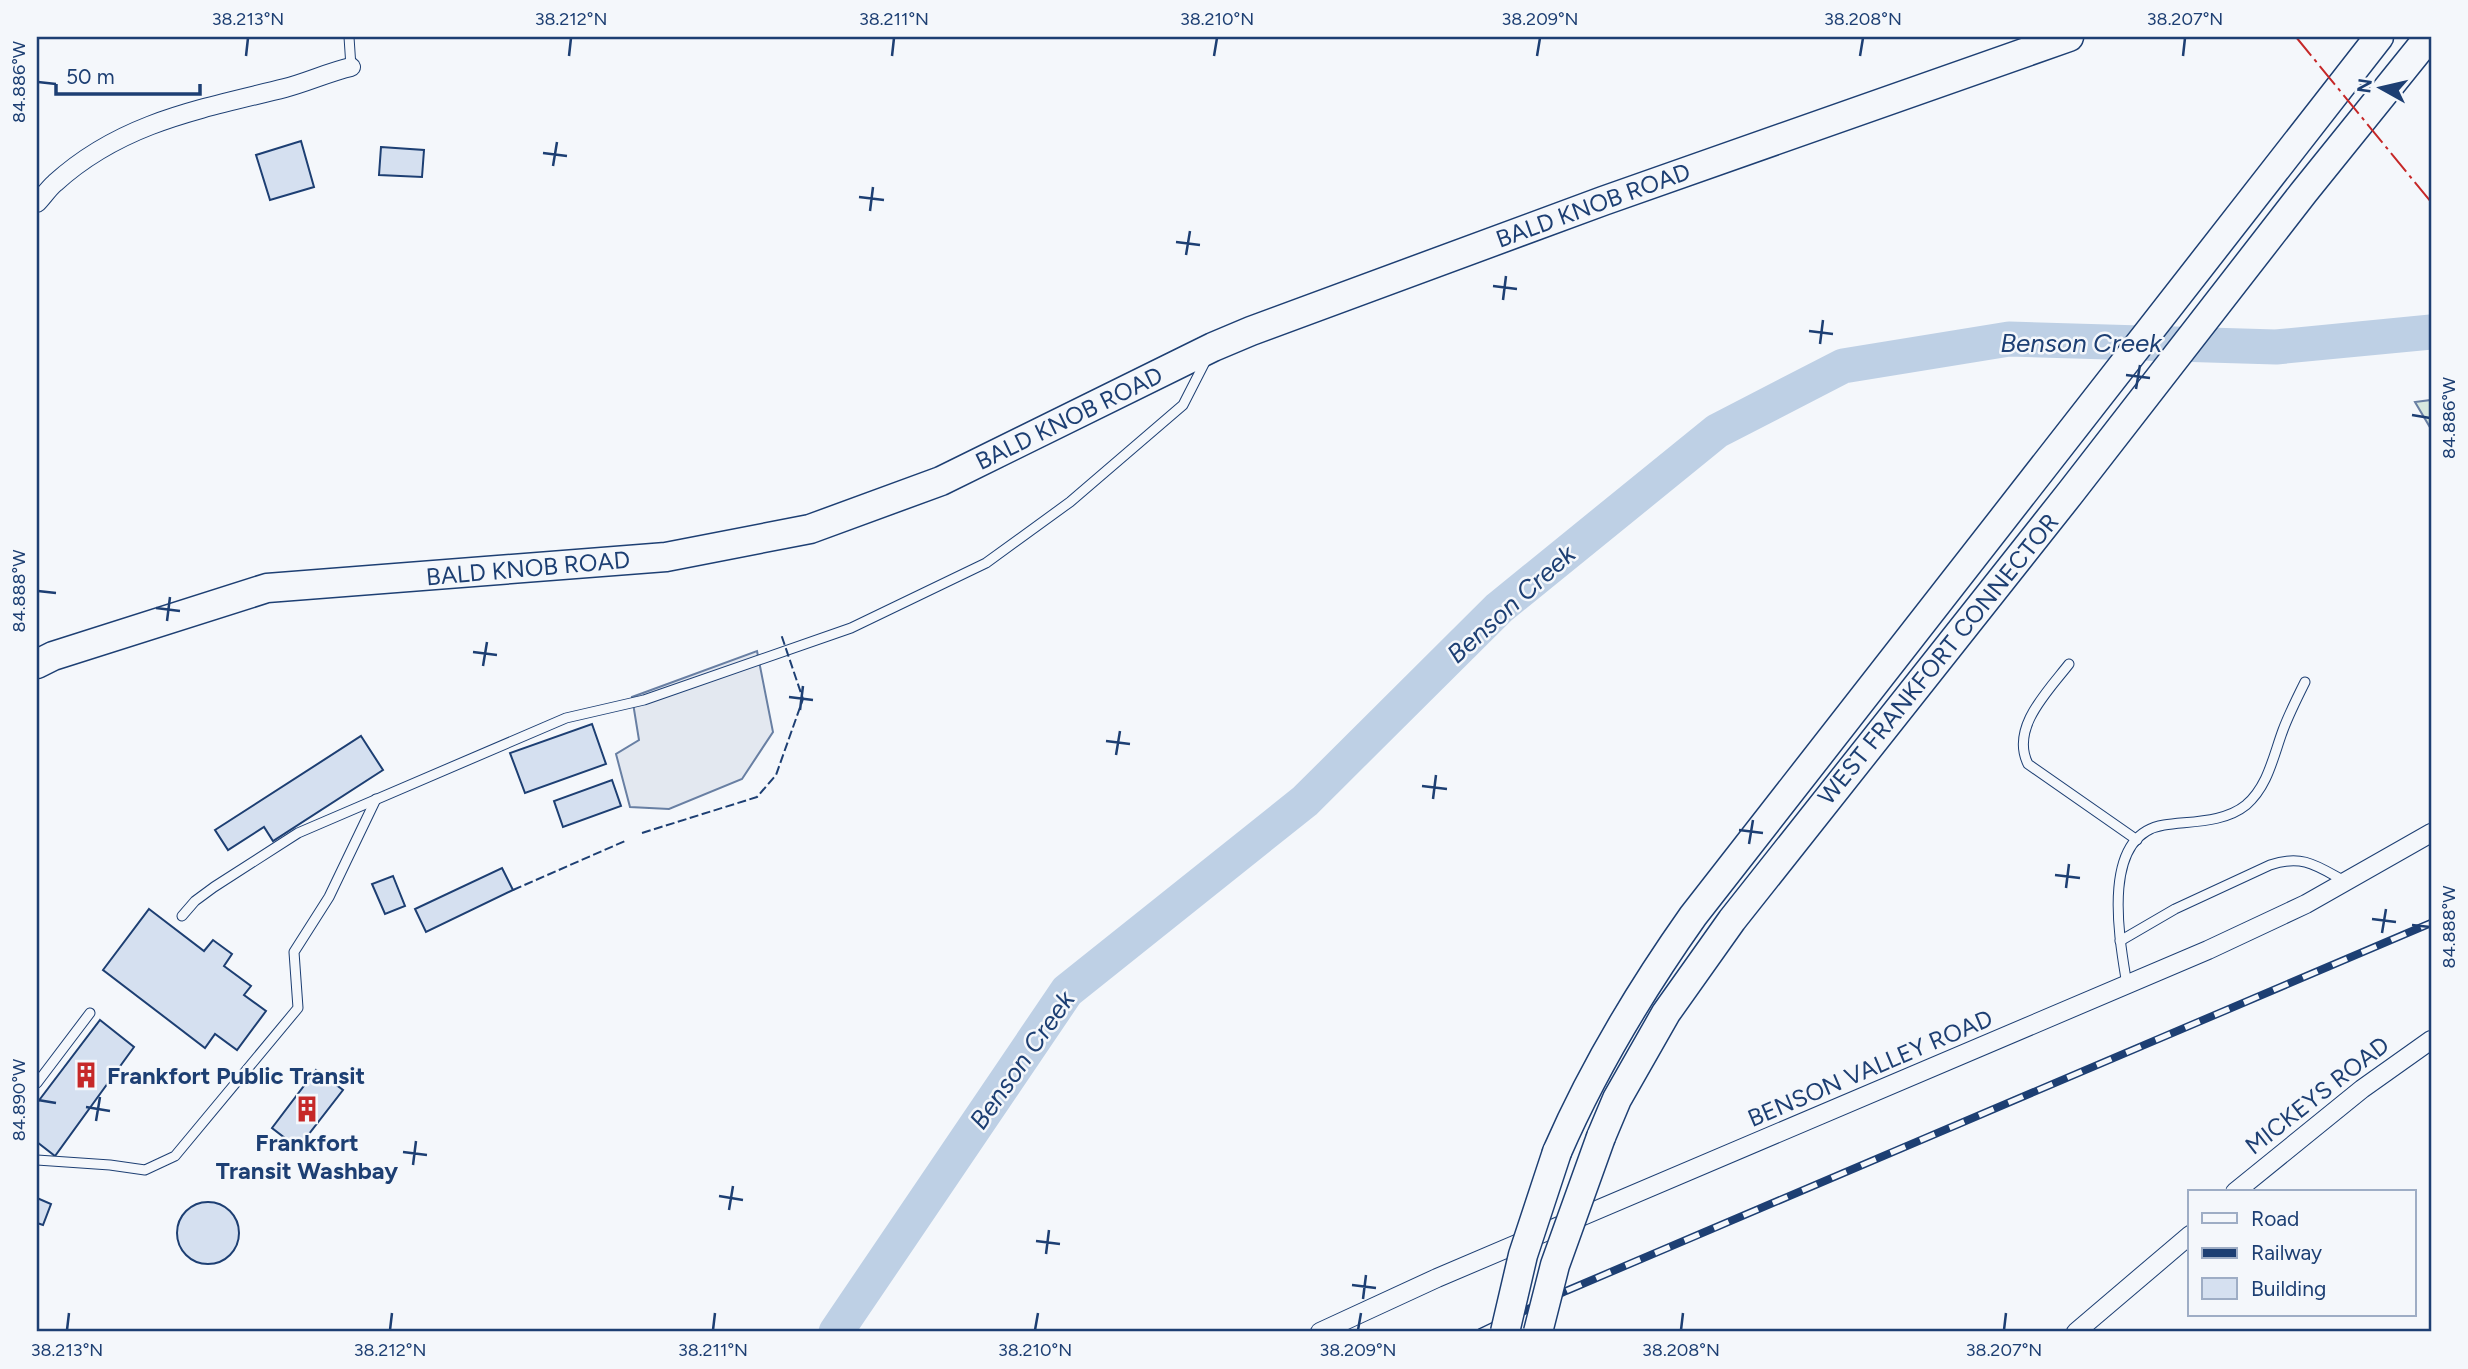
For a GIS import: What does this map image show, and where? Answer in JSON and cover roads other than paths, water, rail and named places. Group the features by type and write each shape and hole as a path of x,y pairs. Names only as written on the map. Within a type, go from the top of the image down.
{"main road":[{"name":"BALD KNOB ROAD","path":"37,664 53,656 267,588 666,557 810,529 941,481 1213,347 1590,205 2069,37"},
{"name":"WEST FRANKFORT CONNECTOR","path":"1505,1332 1523,1255 1557,1152 1604,1053 1670,949 1726,871 2379,37"},
{"name":"WEST FRANKFORT CONNECTOR","path":"1538,1332 1555,1265 1601,1137 1617,1099 1667,1013 1725,929 2429,37"}],"street":[{"path":"37,203 74,169 137,130 186,111 295,85 351,66"},
{"name":"BENSON VALLEY ROAD","path":"1320,1332 1437,1278 2258,927 2347,882 2431,833"},
{"name":"MICKEYS ROAD","path":"2237,1190 2362,1089 2431,1040"},
{"path":"2076,1332 2188,1238"}],"lane":[{"path":"349,37 351,66"},
{"path":"182,916 195,901 298,833 566,718 644,700 851,628 986,563 1070,502 1184,405 1213,347"},
{"path":"2069,664 2031,713 2022,751 2028,764 2137,840"},
{"path":"2127,985 2117,903 2120,877 2131,846 2146,831 2162,825 2232,814 2260,792 2305,682"},
{"path":"37,1160 145,1170 175,1156 298,1008 295,952 329,897 376,799"},
{"path":"2120,942 2175,909 2287,860 2318,866 2347,882"},
{"path":"37,1083 90,1013"}],"waterway":[{"name":"Benson Creek","path":"836,1332 1067,991 1305,801 1499,608 1717,431 1843,366 2009,339 2276,347 2431,332"}],"railway":[{"path":"1480,1332 1566,1291 2431,923"}],"place":[{"name":"Frankfort Public Transit","path":"86,1075"},
{"name":"Frankfort Transit Washbay","path":"307,1109"}]}
